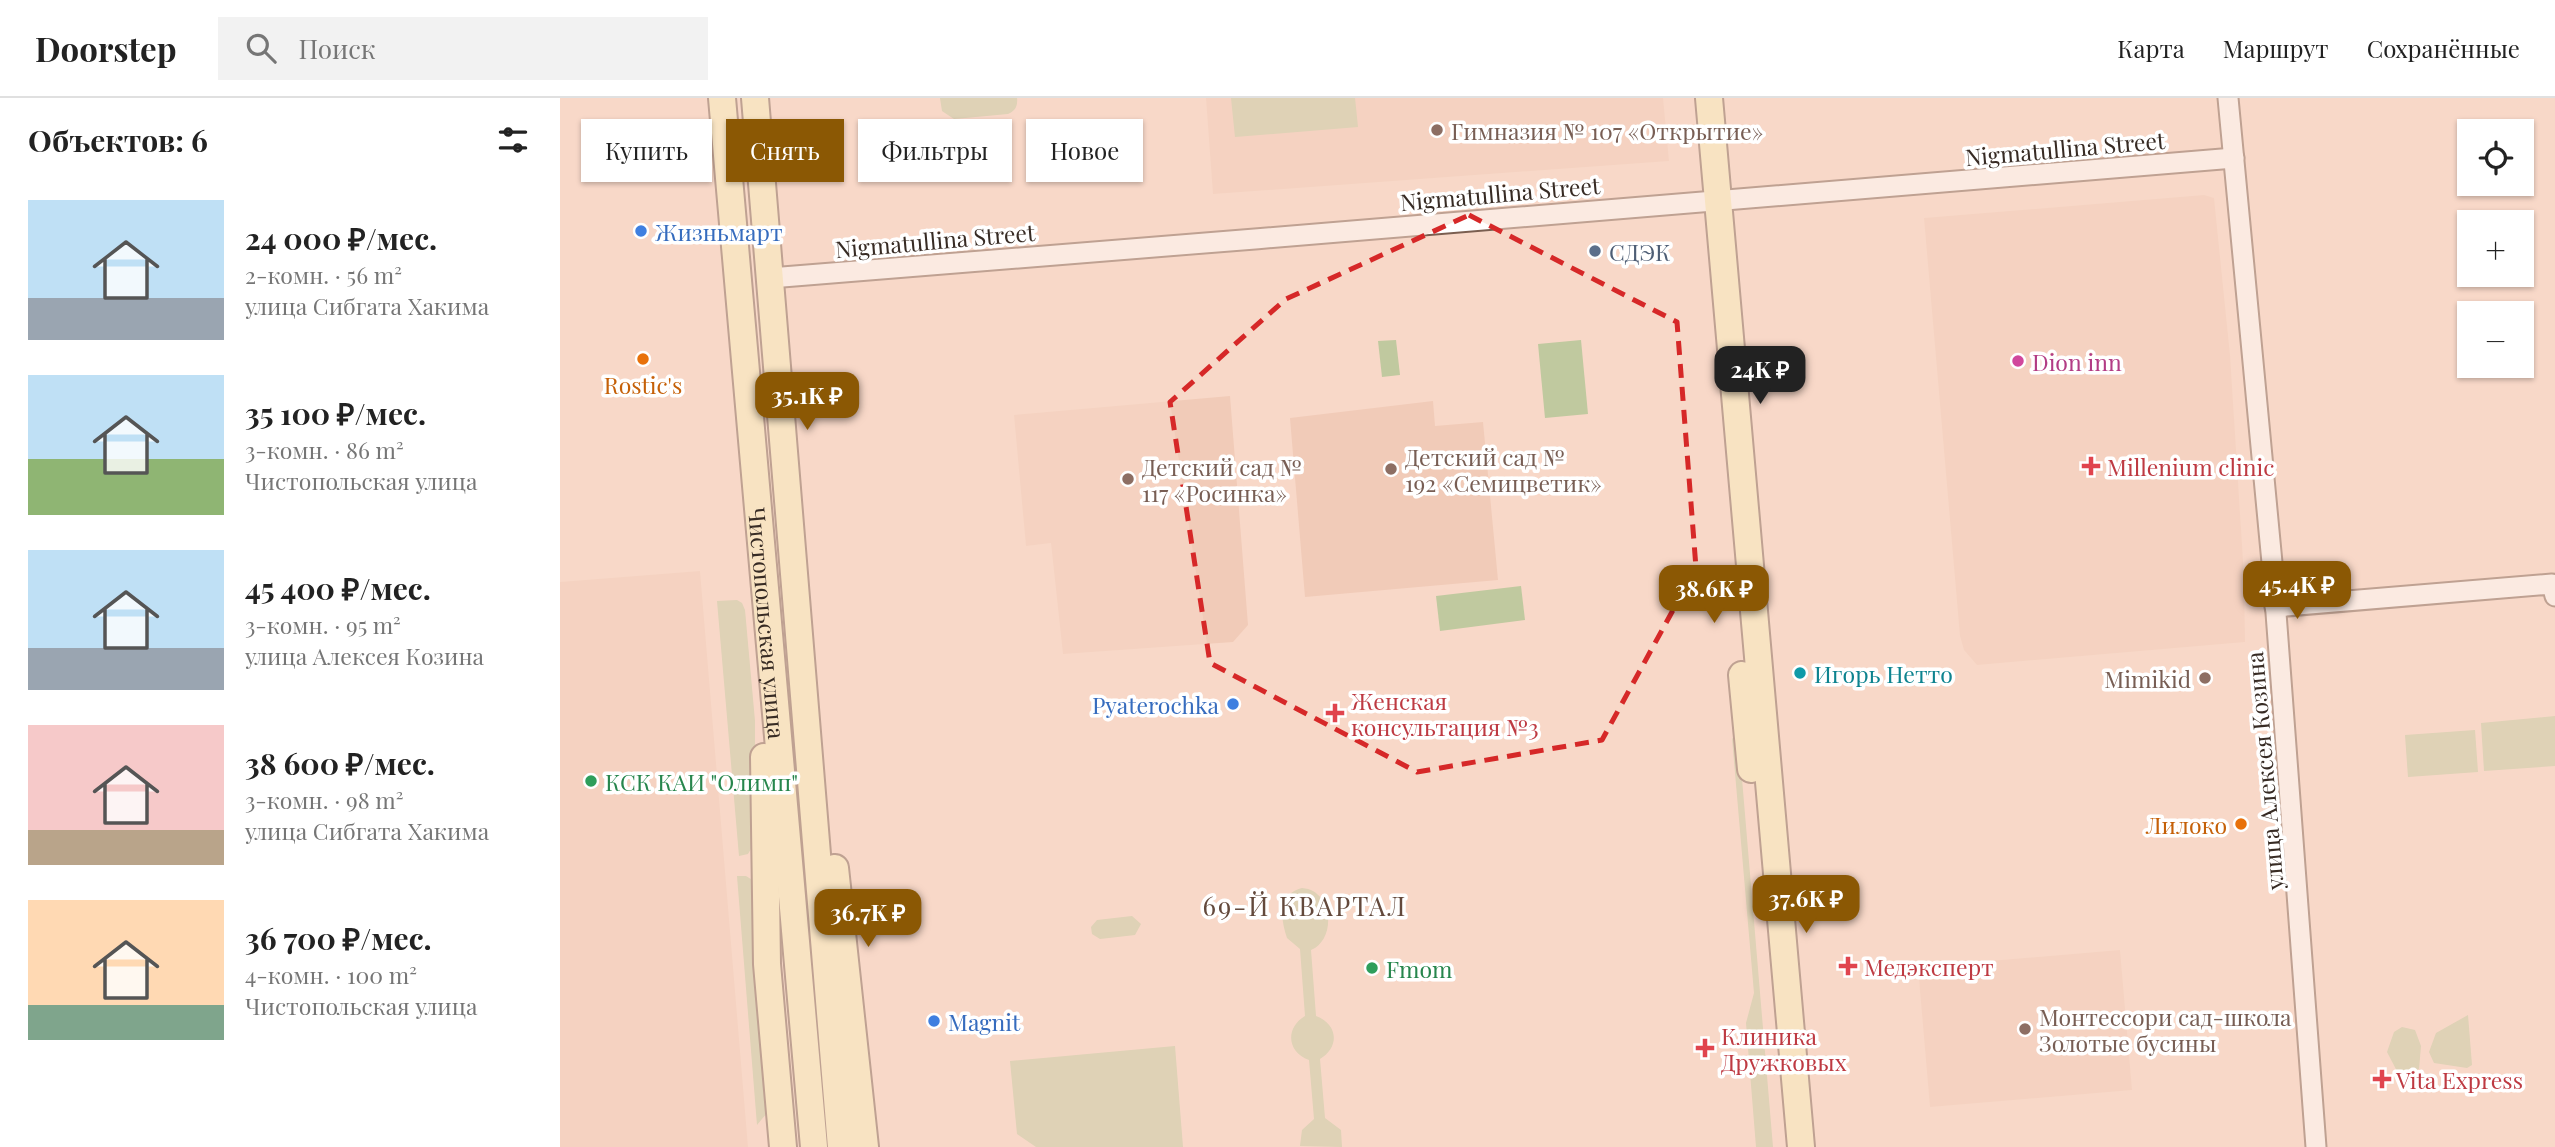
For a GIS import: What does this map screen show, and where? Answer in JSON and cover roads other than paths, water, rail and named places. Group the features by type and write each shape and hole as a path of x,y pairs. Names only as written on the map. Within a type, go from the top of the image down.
{"main road":[{"name":"Чистопольская улица","path":"722,98 814,1147"},
{"name":"Чистопольская улица","path":"755,98 841,1147"},
{"path":"1693,98 1710,200 1801,1147"},
{"path":"1709,98 1710,200 1783,1147"},
{"path":"770,654 764,734 764,901 783,1147"},
{"path":"809,771 826,800 829,814 865,1147"}],"street":[{"name":"улица Алексея Козина","path":"2228,98 2275,607 2316,1147"},
{"name":"Nigmatullina Street","path":"770,278 1710,200 1903,188 2234,158"},
{"path":"2275,607 2552,584 2555,596"}],"place":[{"name":"Гимназия № 107 «Открытие»","path":"1437,130"},
{"name":"Жизньмарт","path":"641,231"},
{"name":"СДЭК","path":"1595,251"},
{"name":"Rostiс's","path":"643,359"},
{"name":"Dion inn","path":"2018,361"},
{"name":"Millenium clinic","path":"2091,466"},
{"name":"Детский сад № 192 «Семицветик»","path":"1391,469"},
{"name":"Детский сад № 117 «Росинка»","path":"1128,479"},
{"name":"Игорь Нетто","path":"1800,673"},
{"name":"Mimikid","path":"2205,678"},
{"name":"Pyaterochka","path":"1233,704"},
{"name":"Женская консультация №3","path":"1335,713"},
{"name":"КСК КАИ \"Олимп\"","path":"591,781"},
{"name":"Лилоко","path":"2241,824"},
{"name":"Медэксперт","path":"1848,966"},
{"name":"Fmom","path":"1372,968"},
{"name":"Magnit","path":"934,1021"},
{"name":"Монтессори сад-школа Золотые бусины","path":"2025,1029"},
{"name":"Клиника Дружковых","path":"1705,1048"},
{"name":"Vita Express","path":"2382,1079"}],"district":[{"name":"69-Й КВАРТАЛ","path":"1305,905"}]}
